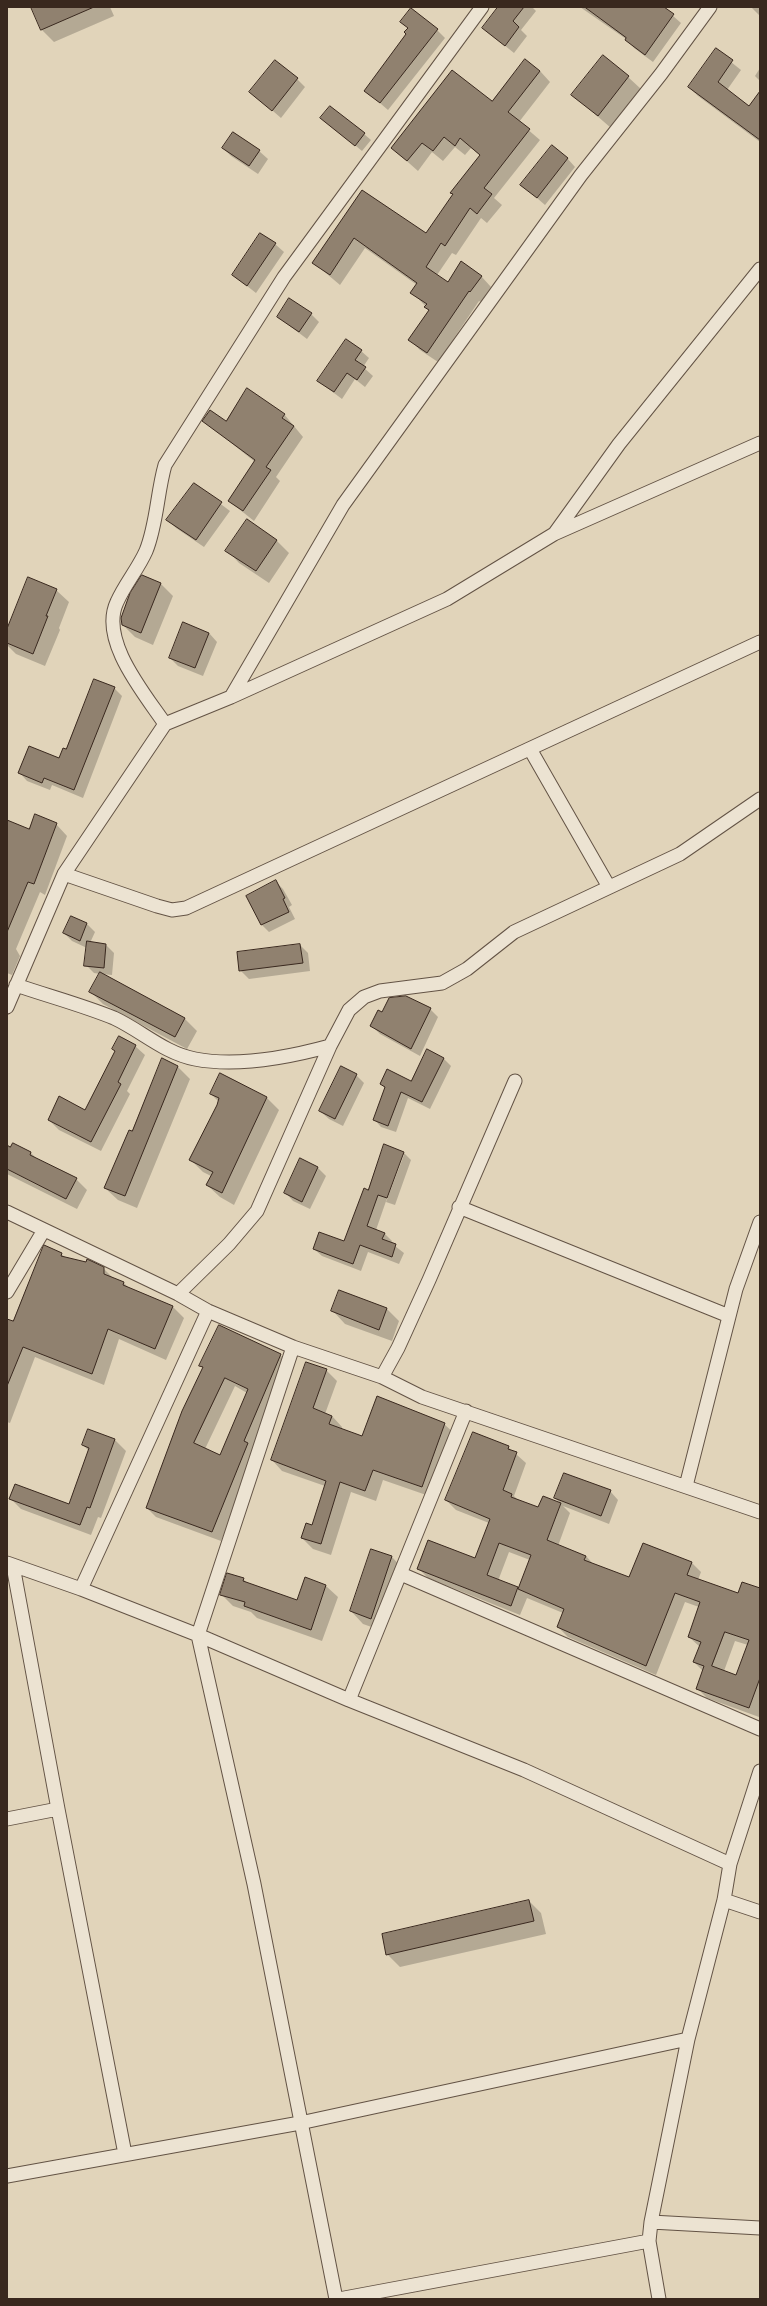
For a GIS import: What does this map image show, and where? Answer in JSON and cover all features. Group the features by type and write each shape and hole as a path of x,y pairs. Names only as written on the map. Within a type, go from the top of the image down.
{"street":[{"path":"165,724 135,679 117,647 111,617 117,602 145,552 151,534 165,465 284,277 482,7"},
{"path":"232,696 344,505 582,175 661,74 710,7"},
{"path":"554,534 619,444 760,269"},
{"path":"7,1007 64,874 165,724 232,696 447,599 554,534 760,443"},
{"path":"64,874 157,906 172,910 186,908 760,642"},
{"path":"530,749 609,887"},
{"path":"178,1294 229,1244 257,1211 330,1046 349,1010 364,997 380,991 442,983 467,969 514,932 680,854 760,799"},
{"path":"16,985 113,1018 168,1050 194,1059 228,1062 294,1056 330,1046"},
{"path":"382,1377 398,1348 515,1080"},
{"path":"459,1207 729,1316"},
{"path":"7,1212 178,1294 208,1311 294,1347 382,1377 422,1397 760,1512"},
{"path":"686,1486 736,1289 760,1222"},
{"path":"7,1292 44,1230"},
{"path":"81,1589 208,1311"},
{"path":"294,1347 198,1635 254,1884 300,2122 337,2299 649,2241"},
{"path":"349,1700 466,1411"},
{"path":"10,1564 81,1589 198,1635 349,1700 524,1770 730,1864"},
{"path":"10,1564 125,2154"},
{"path":"401,1574 760,1729"},
{"path":"659,2299 649,2241 652,2222 688,2039 724,1900 730,1864 760,1771"},
{"path":"7,1819 58,1810"},
{"path":"724,1900 760,1912"},
{"path":"7,2176 300,2122 688,2039"},
{"path":"652,2222 760,2228"}],"building":[{"path":"31,7 94,7 41,30"},
{"path":"498,7 524,7 513,21 519,27 505,46 482,28"},
{"path":"585,7 664,7 674,14 645,55 625,40 626,38"},
{"path":"411,8 438,29 380,103 364,91 406,34 404,32 408,28 400,22"},
{"path":"716,48 733,60 718,82 749,106 760,91 760,140 688,87"},
{"path":"603,55 629,76 598,116 571,95"},
{"path":"525,59 540,71 508,112 530,129 484,188 492,194 477,214 470,208 445,246 441,243 426,267 448,282 461,261 482,276 470,292 469,291 427,353 408,340 429,310 424,307 427,304 410,293 417,283 354,238 330,275 312,263 362,190 426,233 453,194 450,193 480,155 460,138 455,146 444,137 433,151 422,143 407,161 391,148 452,70 492,101"},
{"path":"275,60 298,78 272,111 249,92"},
{"path":"330,106 365,133 355,146 320,118"},
{"path":"233,132 260,150 249,166 222,148"},
{"path":"552,145 568,158 537,198 520,185"},
{"path":"260,233 276,243 247,286 232,275"},
{"path":"289,298 312,313 299,332 277,317"},
{"path":"346,339 362,350 355,360 366,367 357,380 347,373 334,392 317,381"},
{"path":"247,388 285,414 282,418 294,426 266,467 271,470 243,511 228,501 255,460 202,421 210,410 226,421"},
{"path":"194,483 222,502 196,540 166,520"},
{"path":"247,519 277,540 256,571 225,551"},
{"path":"142,575 161,583 141,633 122,625 121,618 130,593"},
{"path":"28,577 57,589 33,654 7,643 7,629"},
{"path":"183,622 209,633 195,668 169,658"},
{"path":"94,679 115,687 74,790 44,778 42,783 18,773 29,746 59,758 63,748 66,749"},
{"path":"35,814 57,823 34,884 28,882 7,932 7,820 29,829"},
{"path":"276,880 285,898 283,899 289,912 261,925 246,896"},
{"path":"71,916 87,923 80,941 63,933"},
{"path":"87,941 106,944 104,968 84,966"},
{"path":"300,944 303,963 239,971 237,952"},
{"path":"100,972 185,1018 175,1037 89,992"},
{"path":"406,996 431,1008 411,1049 370,1026 378,1010 382,1012 389,998"},
{"path":"119,1036 136,1045 118,1082 121,1084 91,1142 48,1120 59,1096 85,1110 115,1051 112,1049"},
{"path":"427,1049 444,1058 422,1102 401,1092 388,1126 373,1120 385,1087 380,1084 387,1069 411,1081"},
{"path":"162,1058 178,1066 125,1196 104,1188 129,1130 132,1131"},
{"path":"341,1066 357,1074 335,1119 319,1111"},
{"path":"220,1073 267,1097 222,1193 206,1185 213,1172 189,1160 217,1105 219,1098 210,1094"},
{"path":"13,1143 31,1152 30,1155 77,1178 66,1199 7,1169 7,1145 10,1147"},
{"path":"384,1144 404,1152 387,1198 378,1195 367,1226 385,1233 382,1239 396,1244 392,1257 360,1245 353,1264 313,1249 319,1232 344,1241 364,1188 368,1190"},
{"path":"300,1158 318,1167 302,1202 284,1193"},
{"path":"44,1245 62,1253 61,1256 86,1262 87,1259 104,1267 104,1274 124,1282 123,1285 173,1306 155,1349 108,1329 92,1374 23,1347 7,1386 7,1319 13,1321"},
{"path":"339,1290 387,1308 379,1330 331,1311"},
{"path":"219,1325 281,1354 244,1441 248,1443 212,1532 146,1508 182,1411 203,1367 199,1366","holes":["225,1378 248,1389 220,1455 194,1443"]},
{"path":"306,1362 327,1369 313,1408 332,1416 329,1424 362,1436 377,1396 445,1423 422,1487 373,1470 365,1491 340,1482 321,1544 301,1538 306,1523 312,1525 326,1481 271,1460"},
{"path":"88,1429 115,1439 90,1508 87,1507 80,1525 9,1499 15,1484 69,1504 89,1448 82,1445"},
{"path":"473,1432 509,1446 508,1449 517,1452 503,1490 512,1494 511,1497 538,1507 543,1496 561,1503 547,1540 586,1556 584,1560 629,1577 643,1543 692,1562 687,1575 738,1593 742,1582 760,1588 760,1678 749,1708 696,1689 704,1666 693,1662 701,1642 688,1637 700,1602 675,1593 646,1666 557,1627 564,1609 518,1589 531,1555 499,1543 487,1575 518,1587 511,1606 417,1569 428,1540 475,1558 490,1519 445,1500","holes":["725,1632 749,1640 736,1675 712,1666"]},
{"path":"564,1473 611,1490 601,1516 554,1498"},
{"path":"371,1549 392,1556 371,1619 350,1611"},
{"path":"227,1573 244,1578 243,1581 297,1600 305,1577 326,1585 311,1630 244,1606 245,1602 220,1595"},
{"path":"529,1900 534,1921 386,1955 382,1934"}]}
